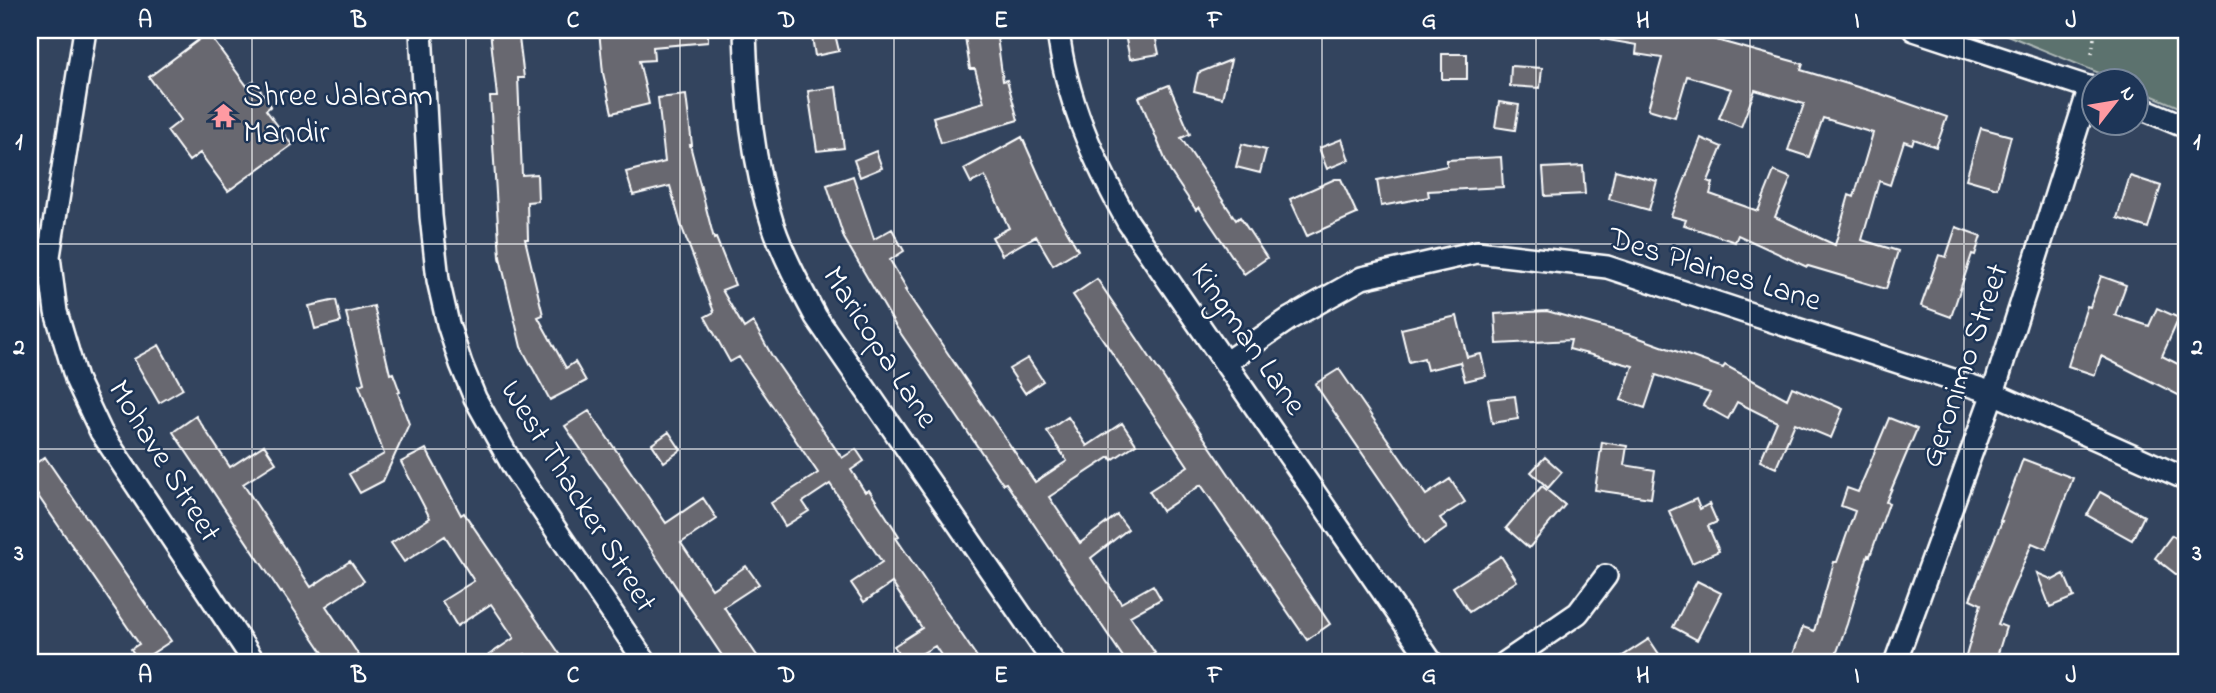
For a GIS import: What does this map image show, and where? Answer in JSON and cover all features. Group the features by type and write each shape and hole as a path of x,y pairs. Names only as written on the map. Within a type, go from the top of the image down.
{"street":[{"name":"Mohave Street","path":"85,30 39,255 76,379 90,412 249,661"},
{"name":"West Thacker Street","path":"421,30 431,216 438,280 461,364 475,398 514,468 646,663"},
{"name":"Maricopa Lane","path":"745,30 748,106 758,167 772,224 796,281 817,317 1054,663"},
{"name":"Kingman Lane","path":"1058,30 1060,54 1090,148 1128,222 1432,663"},
{"path":"1914,30 2080,84"},
{"path":"2150,112 2186,127"},
{"name":"Geronimo Street","path":"1895,663 1993,393 2080,125"},
{"name":"Des Plaines Lane","path":"1225,363 1289,319 1362,278 1477,252 1607,267 1993,393 2186,479"},
{"path":"1505,663 1578,613 1606,576"}],"path":[{"path":"2092,54 2095,30"}],"green space":[{"path":"1995,30 2186,30 2186,110 2150,95 2150,66 2082,66"}],"building":[{"path":"490,30 518,30 524,78 518,78 522,175 537,174 538,201 527,202 528,239 525,239 543,315 538,317 566,368 575,362 586,381 550,400 521,347 500,257 490,97 497,97"},
{"path":"599,30 708,30 708,42 653,47 654,60 639,61 649,104 612,113 603,73"},
{"path":"811,30 834,30 839,51 815,56"},
{"path":"964,30 996,30 1003,81 1007,80 1018,120 941,143 933,117 984,102 975,69 970,69"},
{"path":"1124,30 1154,30 1159,54 1130,59"},
{"path":"1603,30 1680,30 1803,64 1801,70 1947,117 1936,147 1914,139 1912,144 1904,141 1890,185 1879,181 1862,240 1898,251 1886,289 1807,267 1738,235 1735,242 1684,225 1686,220 1671,216 1701,138 1722,147 1708,181 1713,183 1710,194 1758,211 1774,171 1791,178 1775,217 1835,245 1849,195 1854,197 1873,133 1823,118 1809,157 1788,150 1804,104 1755,90 1741,127 1719,118 1731,89 1687,76 1675,117 1648,109 1662,58 1636,54 1637,45 1602,39"},
{"name":"Shree Jalaram Mandir","path":"208,33 247,86 254,81 271,106 266,110 292,145 228,191 200,153 189,161 167,131 181,120 149,77"},
{"path":"1442,54 1467,54 1467,79 1442,79"},
{"path":"1231,60 1222,98 1194,91 1198,73"},
{"path":"1511,66 1542,68 1540,88 1510,86"},
{"path":"1169,85 1190,134 1181,138 1236,220 1240,217 1267,258 1244,274 1199,207 1196,210 1170,171 1139,97"},
{"path":"836,87 844,148 817,151 808,91"},
{"path":"686,95 690,145 714,239 716,238 735,285 722,290 744,328 753,322 772,356 842,458 856,449 864,461 851,470 865,492 869,490 899,536 896,538 981,663 946,663 935,646 905,663 894,646 922,628 892,583 864,602 851,583 882,562 830,484 803,502 809,511 785,526 771,503 818,473 739,357 730,362 705,317 714,312 681,225 670,186 633,195 626,172 665,162 658,98"},
{"path":"1499,102 1519,105 1515,130 1495,127"},
{"path":"1981,128 2011,136 1997,188 1966,179"},
{"path":"1022,137 1053,207 1078,250 1053,265 1036,236 1002,255 992,237 1009,228 985,176 971,183 964,169"},
{"path":"1342,139 1349,160 1327,169 1319,148"},
{"path":"1242,144 1266,150 1260,173 1236,167"},
{"path":"876,151 882,168 860,177 854,160"},
{"path":"1501,157 1503,187 1428,191 1429,197 1381,206 1377,180 1447,166 1447,160"},
{"path":"1583,166 1585,194 1545,196 1543,168"},
{"path":"1615,170 1657,181 1649,210 1609,199"},
{"path":"853,176 874,239 892,229 904,251 890,260 907,289 905,290 1035,482 1067,461 1047,431 1068,417 1087,446 1122,423 1136,444 1112,460 1110,457 1049,497 1080,543 1117,515 1128,529 1091,558 1121,603 1153,585 1161,599 1130,616 1155,653 1139,663 1127,663 1006,483 1003,484 895,325 844,238 827,185"},
{"path":"2130,176 2161,186 2148,228 2117,218"},
{"path":"1335,179 1341,179 1357,214 1307,236 1290,199"},
{"path":"1956,227 1981,236 1975,255 1972,254 1951,317 1921,306 1939,255 1946,257"},
{"path":"2101,276 2126,285 2115,315 2149,326 2157,308 2179,318 2162,356 2186,368 2186,383 2180,396 2101,356 2095,375 2068,366 2087,306 2090,307"},
{"path":"1097,279 1330,624 1307,640 1201,485 1162,511 1149,491 1188,466 1073,295"},
{"path":"336,300 341,322 315,329 309,306"},
{"path":"374,306 390,374 393,373 409,424 383,481 360,493 349,474 384,454 359,385 364,383 346,313"},
{"path":"1547,311 1631,335 1723,368 1725,365 1787,399 1792,387 1843,409 1831,438 1795,423 1776,468 1760,461 1777,422 1737,402 1728,419 1703,405 1710,393 1656,375 1645,408 1621,400 1633,366 1569,349 1571,340 1497,344 1495,314"},
{"path":"1457,316 1467,357 1481,354 1486,376 1465,381 1460,362 1427,370 1424,358 1409,362 1401,329"},
{"path":"159,345 183,389 159,403 134,359"},
{"path":"1028,358 1043,381 1025,393 1009,369"},
{"path":"1339,369 1426,495 1450,479 1465,502 1440,518 1447,528 1424,544 1315,384"},
{"path":"1515,396 1518,419 1492,423 1488,399"},
{"path":"589,411 666,523 703,498 717,519 681,543 712,589 746,566 759,584 724,607 762,663 727,663 565,426"},
{"path":"196,416 230,467 264,445 276,463 243,484 311,587 350,561 364,581 326,606 364,663 330,663 281,593 173,432"},
{"path":"1889,418 1917,429 1886,502 1889,503 1870,556 1868,555 1833,663 1790,663 1803,627 1814,631 1834,562 1837,562 1855,511 1841,506 1847,488 1858,492"},
{"path":"669,432 681,450 664,462 652,444"},
{"path":"1602,442 1627,446 1624,465 1655,470 1651,498 1595,490"},
{"path":"426,449 461,515 464,513 566,663 532,663 525,654 511,663 477,663 514,638 491,604 457,626 442,601 474,581 445,536 404,562 391,543 430,518 401,462"},
{"path":"45,457 171,641 139,662 131,649 139,644 30,484 30,467"},
{"path":"1545,457 1562,472 1548,488 1531,472"},
{"path":"2023,459 2073,478 2046,549 2032,543 1998,624 2006,627 1995,663 1964,663 1981,604 1970,599 2002,521"},
{"path":"1542,486 1565,505 1529,548 1506,528"},
{"path":"2100,492 2144,516 2132,540 2087,515"},
{"path":"1696,499 1700,509 1709,504 1717,522 1708,526 1719,551 1692,563 1669,511"},
{"path":"2172,535 2186,546 2186,582 2155,558"},
{"path":"1501,556 1517,581 1469,612 1453,587"},
{"path":"2037,573 2053,580 2064,574 2074,597 2050,607"},
{"path":"1697,581 1721,593 1697,640 1673,627"},
{"path":"1649,639 1665,663 1612,663"}],"place":[{"name":"Shree Jalaram Mandir","path":"223,115"}]}
